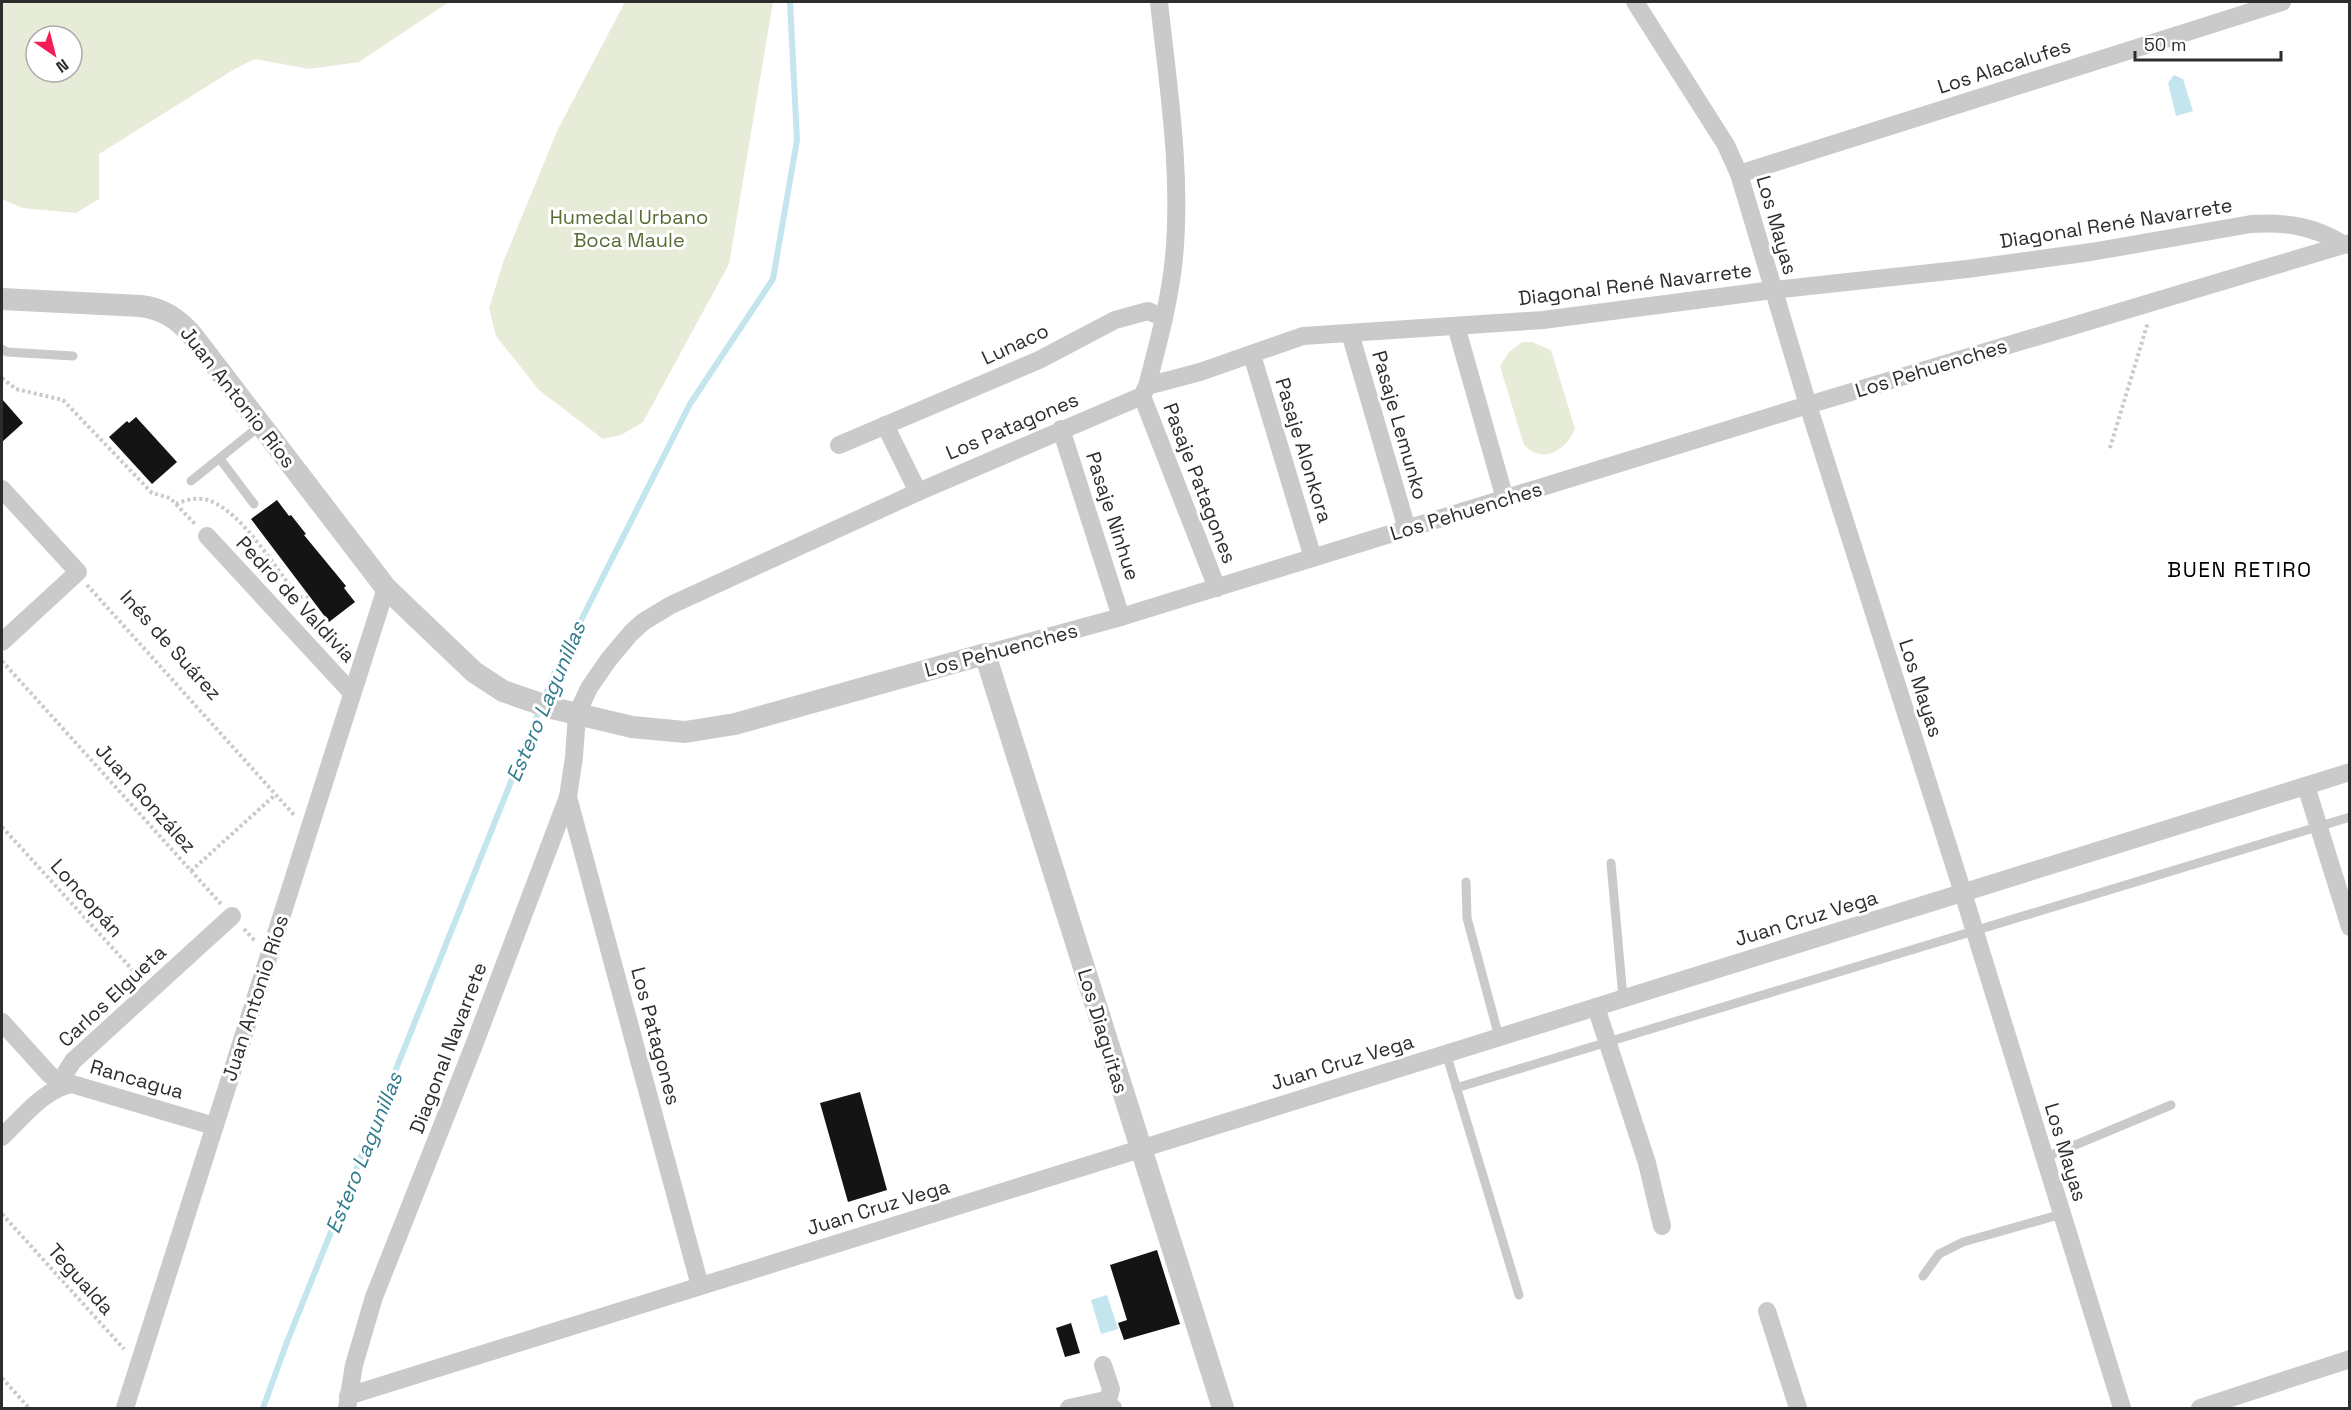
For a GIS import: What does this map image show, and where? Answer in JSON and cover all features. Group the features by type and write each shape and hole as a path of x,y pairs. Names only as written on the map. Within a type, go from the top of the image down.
{"street":[{"path":"1145,391 1164,318 1174,257 1176,213 1172,110 1159,2"},
{"name":"Los Mayas","path":"1635,2 1726,145 1739,174 1808,405 1963,893 2122,1408"},
{"name":"Los Alacalufes","path":"1739,174 2282,2"},
{"name":"Diagonal René Navarrete","path":"1145,391 1303,336 1543,320 1773,290 2029,261 2251,224 2305,226 2347,244"},
{"name":"Los Pehuenches","path":"577,714 621,725 685,732 710,730 735,724 1121,617 1808,405 2347,244"},
{"name":"Juan Antonio Ríos","path":"2,299 141,306 168,314 192,335 386,588 474,672 514,696 577,714"},
{"name":"Lunaco","path":"839,444 1039,360 1115,320 1148,311 1164,318"},
{"path":"1456,326 1505,499"},
{"name":"Pasaje Lemunko","path":"1350,333 1407,529"},
{"name":"Pasaje Alonkora","path":"1252,355 1313,558"},
{"name":"Los Patagones","path":"577,714 594,681 619,645 656,613 918,492 1145,391"},
{"name":"Pasaje Patagones","path":"1145,391 1217,588"},
{"path":"885,425 918,492"},
{"name":"Pasaje Ninhue","path":"1061,429 1121,617"},
{"path":"2,489 78,572 2,642"},
{"name":"Pedro de Valdivia","path":"207,536 352,693"},
{"name":"Juan Antonio Ríos","path":"125,1408 386,588"},
{"name":"Los Diaguitas","path":"985,654 1223,1408"},
{"name":"Diagonal Navarrete","path":"348,1402 361,1337 374,1297 474,1045 568,797 577,714"},
{"name":"Juan Cruz Vega","path":"348,1402 700,1286 2349,772"},
{"path":"2306,786 2349,927"},
{"name":"Los Patagones","path":"568,797 700,1286"},
{"name":"Carlos Elgueta","path":"2,1137 45,1097 63,1085 66,1072 73,1062 232,916"},
{"path":"1596,1007 1647,1163 1662,1226"},
{"name":"Rancagua","path":"2,1022 49,1074 63,1085 87,1087 214,1126"},
{"path":"1767,1311 1798,1408"},
{"path":"2200,1408 2349,1359"},
{"path":"1069,1408 1095,1401 1110,1406 1111,1389 1103,1365"}],"lane":[{"path":"2,350 73,356"},
{"path":"191,481 261,425"},
{"path":"219,459 255,504"},
{"path":"1456,1088 2349,817"},
{"path":"1611,863 1623,998"},
{"path":"1466,882 1467,918 1499,1037"},
{"path":"1446,1053 1519,1295"},
{"path":"2044,1158 2171,1106"},
{"path":"1923,1276 1939,1254 1963,1242 2062,1214"}],"path":[{"path":"2110,448 2155,301"},
{"path":"2,378 16,388 63,400 152,493 170,498 185,514"},
{"path":"176,504 202,499 231,513 300,597 311,598"},
{"name":"Inés de Suárez","path":"78,572 89,588 308,831"},
{"name":"Juan González","path":"2,661 268,955"},
{"path":"191,871 275,795"},
{"name":"Loncopán","path":"2,827 151,990"},
{"name":"Tegualda","path":"2,1214 138,1365"},
{"path":"2,1378 29,1408"}],"green space":[{"path":"2,2 449,2 359,62 309,69 255,59 233,70 99,154 99,199 76,213 22,208 2,199"},
{"name":"Humedal Urbano Boca Maule","path":"625,2 773,2 729,264 643,422 621,435 603,439 539,390 496,336 489,308 504,260 558,129"},
{"path":"1522,342 1532,342 1551,350 1575,429 1560,449 1546,454 1531,451 1524,445 1500,366 1509,352"}],"water":[{"path":"2174,75 2183,79 2193,111 2176,116 2168,83"},
{"path":"1107,1295 1118,1329 1101,1334 1091,1300"}],"building":[{"path":"2,399 23,423 2,442"},
{"path":"136,417 177,462 152,484 109,437 127,421 129,423"},
{"path":"277,500 346,586 344,588 355,602 329,622 251,519"},
{"path":"860,1092 887,1190 848,1202 820,1103"},
{"path":"1157,1250 1180,1324 1124,1340 1118,1323 1127,1320 1110,1265"},
{"path":"1071,1323 1080,1353 1065,1357 1056,1328"}],"waterway":[{"name":"Estero Lagunillas","path":"544,699 553,676 690,404 773,279 797,140 790,2"},
{"name":"Estero Lagunillas","path":"263,1408 287,1342 540,709"}],"district":[{"name":"BUEN RETIRO","path":"2240,570"}]}
